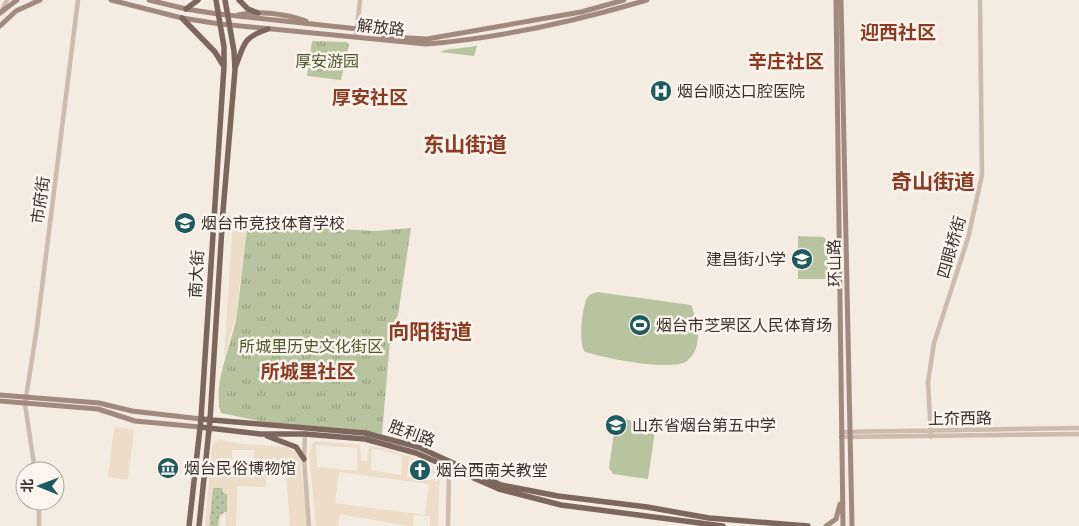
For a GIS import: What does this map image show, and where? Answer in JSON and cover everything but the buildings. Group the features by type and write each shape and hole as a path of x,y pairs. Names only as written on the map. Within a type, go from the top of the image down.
{"main road":[{"path":"1,12 17,0"},
{"path":"0,26 16,11 40,0"},
{"name":"解放路","path":"111,0 182,18 220,24 426,44 451,42 590,16 647,0"},
{"name":"解放路","path":"149,0 186,10 358,29 391,37 426,39 581,12 624,0"},
{"path":"186,10 198,0"},
{"name":"南大街","path":"190,526 201,419 224,66 224,47 216,0"},
{"name":"南大街","path":"199,526 210,428 223,211 234,70 225,0"},
{"path":"239,0 248,9 258,13"},
{"name":"环山路","path":"836,0 843,526"},
{"name":"环山路","path":"841,0 852,526"},
{"path":"234,16 258,13 294,17 313,24"},
{"path":"182,18 215,52 224,66"},
{"path":"234,70 246,41 252,35 268,29"},
{"name":"胜利路","path":"0,395 98,409 135,421 260,434 305,434 384,443 416,453 499,489 560,505 708,523 808,526"},
{"name":"胜利路","path":"0,401 25,400 99,403 132,411 256,425 305,426 386,437 418,447 501,485 558,496 647,507 723,526"},
{"path":"260,434 291,444 299,450 304,459"},
{"path":"826,526 832,523 839,513 843,486"}],"street":[{"path":"6,19 1,12 7,0"},
{"name":"市府街","path":"34,461 25,400 37,327 78,0"},
{"path":"356,37 360,0"},
{"name":"四眼桥街","path":"931,437 928,382 934,343 968,238 982,175 980,0"},
{"path":"305,426 304,459 309,526"},
{"name":"上夼西路","path":"850,435 931,431 1079,428"},
{"name":"上夼西路","path":"841,434 931,437 1079,434"},
{"path":"448,526 449,468"},
{"path":"39,511 39,526"}],"green space":[{"name":"厚安游园","path":"312,41 347,42 349,45 341,80 307,76"},
{"path":"477,46 474,56 440,52 445,50"},
{"name":"所城里历史文化街区","path":"248,223 374,231 411,228 398,315 391,329 382,434 260,421 221,413 219,402 220,379 236,319"},
{"path":"798,236 823,237 827,240 829,279 798,279"},
{"name":"烟台市芝罘区人民体育场","path":"597,292 691,305 698,334 694,353 687,361 679,364 653,365 585,352 581,334 585,303 590,295"},
{"path":"616,418 656,424 648,479 613,474 609,468"},
{"path":"267,449 283,449 282,459 267,459"},
{"path":"213,488 223,488 227,494 227,512 224,512 219,518 218,526 209,526"}],"shaded area":[{"path":"233,219 256,220 255,223 247,223 236,314 224,358"},
{"path":"114,427 134,430 128,480 108,477"},
{"path":"219,439 241,444 287,447 295,452 300,460 308,526 290,526 285,461 258,460 257,473 266,473 266,487 237,486 236,526 226,526 225,514 221,516 220,526 218,526 220,515 227,512 227,494 223,493 222,488 213,488 209,526 205,526 212,446","holes":["232,450 254,450 254,471 232,471"]},
{"path":"315,441 360,445 361,461 367,461 369,446 387,449 431,465 440,471 438,526 430,526 430,516 413,515 413,526 409,526 340,514 338,526 316,526 309,455 312,444","holes":["316,445 357,448 357,471 317,467","372,448 402,456 401,475 371,470","409,459 432,466 433,474 438,474 438,481 407,477","339,472 429,484 425,515 335,503"]}],"place":[{"name":"烟台顺达口腔医院","path":"661,91"},
{"name":"烟台市竞技体育学校","path":"185,223"},
{"name":"建昌街小学","path":"802,259"},
{"name":"烟台市芝罘区人民体育场","path":"640,325"},
{"name":"山东省烟台第五中学","path":"616,425"},
{"name":"烟台民俗博物馆","path":"168,468"},
{"name":"烟台西南关教堂","path":"420,470"}],"district":[{"name":"迎西社区","path":"898,32"},
{"name":"辛庄社区","path":"786,61"},
{"name":"厚安社区","path":"370,97"},
{"name":"东山街道","path":"465,145"},
{"name":"奇山街道","path":"933,182"},
{"name":"向阳街道","path":"430,332"},
{"name":"所城里社区","path":"308,371"}]}
